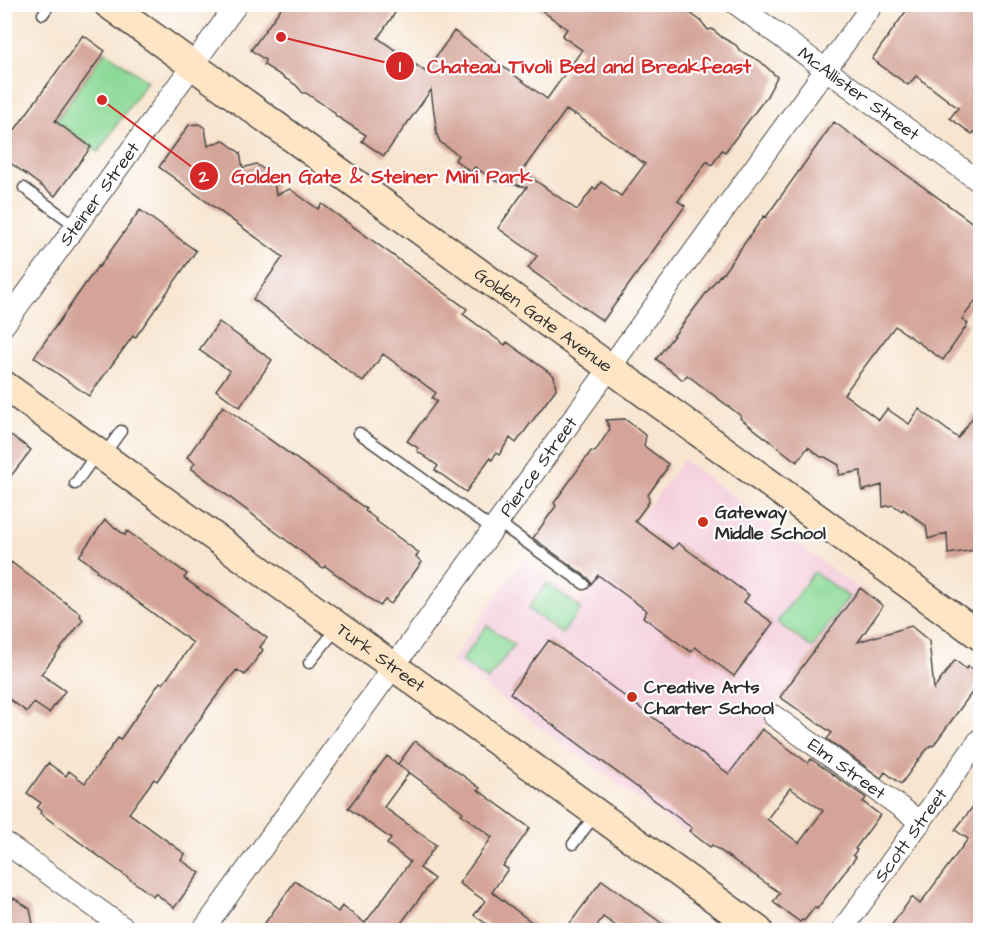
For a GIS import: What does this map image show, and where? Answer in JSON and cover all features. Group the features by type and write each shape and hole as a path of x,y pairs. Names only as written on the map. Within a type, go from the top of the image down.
{"main road":[{"name":"Golden Gate Avenue","path":"108,4 981,636"},
{"name":"Turk Street","path":"4,386 758,930"}],"street":[{"name":"Steiner Street","path":"4,326 237,4"},
{"name":"McAllister Street","path":"736,4 981,182"},
{"name":"Pierce Street","path":"203,930 873,4"},
{"name":"Elm Street","path":"774,716 921,822"},
{"name":"Scott Street","path":"842,930 981,739"},
{"path":"4,842 127,930"}],"lane":[{"path":"24,188 76,226"},
{"path":"75,484 121,431"},
{"path":"359,433 584,584"},
{"path":"309,663 338,627"},
{"path":"573,844 597,814"}],"shaded area":[{"path":"683,460 859,589 776,703 780,706 685,833 450,662 522,559 580,601"}],"green space":[{"path":"105,51 147,81 98,152 56,121"},
{"path":"814,572 849,597 812,648 777,622"},
{"path":"547,583 581,608 562,634 528,609"},
{"path":"487,625 514,645 488,680 461,661"}],"building":[{"path":"284,4 401,4 378,38 429,74 428,68 454,31 547,99 582,50 562,36 567,29 533,4 678,4 701,21 708,30 712,29 736,45 740,51 760,61 777,77 767,96 725,152 722,150 712,165 707,161 678,201 685,206 603,321 528,268 537,256 498,228 527,187 495,181 475,167 471,172 455,160 458,155 440,142 437,135 431,90 384,156 362,141 366,135 264,65 265,60 251,50","holes":["566,110 645,164 621,196 601,182 596,189 593,188 577,210 522,171"]},
{"path":"911,4 981,4 981,137 974,132 972,134 950,118 958,108 916,76 908,85 872,59"},
{"path":"83,35 105,51 55,121 91,147 55,196 4,158 4,145"},
{"path":"834,122 981,229 981,293 962,319 968,324 943,360 895,326 844,394 879,420 887,409 909,424 919,409 958,438 981,406 981,549 948,554 947,533 928,539 926,526 903,509 902,511 893,505 883,507 882,485 862,491 861,471 839,475 839,465 821,457 808,447 797,462 687,375 683,380 656,359 721,276 764,216 766,217"},
{"path":"199,124 205,128 208,146 223,140 240,153 243,168 256,164 273,176 276,195 290,189 318,209 322,204 467,309 463,314 505,345 507,342 554,376 556,389 516,443 510,438 499,455 496,453 492,460 490,458 466,492 435,470 438,466 407,441 437,401 432,398 436,393 383,354 363,382 253,299 283,257 159,167 189,125"},
{"path":"140,210 196,251 135,338 133,336 89,396 34,357"},
{"path":"219,322 272,360 240,407 216,390 230,371 199,350"},
{"path":"223,406 366,509 365,511 375,520 419,553 416,557 422,562 391,604 385,600 380,606 325,566 323,568 191,468 195,463 187,457"},
{"path":"625,419 646,436 644,446 668,464 648,495 649,502 635,521 673,549 678,543 749,595 744,602 773,623 734,676 695,647 691,652 643,617 647,611 598,575 591,584 588,578 533,538 556,506 554,503 591,451 595,452 610,429 606,420"},
{"path":"4,430 31,450 4,485"},
{"path":"105,520 125,535 127,531 168,560 187,574 184,578 267,638 260,647 263,650 245,675 237,670 234,673 157,781 154,779 129,813 185,854 181,860 200,873 174,908 155,893 153,896 40,813 41,811 37,808 41,803 27,793 48,763 66,776 69,771 85,783 118,738 120,740 160,682 163,684 193,643 79,556"},
{"path":"11,562 81,614 83,620 41,674 65,691 49,713 34,703 27,712 4,695 4,573"},
{"path":"860,588 883,606 858,642 911,626 929,641 934,689 955,660 966,669 968,666 981,675 981,680 933,746 931,745 923,754 901,784 885,772 881,778 827,739 832,733 780,697"},
{"path":"549,640 729,774 762,729 808,763 811,759 866,798 863,802 880,815 855,849 857,850 853,855 856,857 817,909 815,907 804,921 800,922 773,902 780,893 712,845 710,847 689,831 692,828 510,693","holes":["790,788 823,811 799,843 767,819"]},
{"path":"415,741 530,828 503,866 508,869 492,892 542,930 495,930 474,915 485,901 459,883 492,837 461,814 463,812 398,764"},
{"path":"387,756 409,773 384,807 436,845 420,868 434,879 396,930 260,930 295,881 338,912 342,906 365,923 410,862 387,844 391,839 348,808"},
{"path":"981,796 981,930 888,930 912,897 920,904 968,839 955,830"},
{"path":"602,880 671,930 622,930 603,917 594,930 565,930"},
{"path":"14,898 30,909 34,930 4,930 4,911"}],"place":[{"name":"Chateau Tivoli Bed and Breakfeast","path":"281,37"},
{"name":"Golden Gate & Steiner Mini Park","path":"102,100"},
{"name":"Gateway Middle School","path":"703,522"},
{"name":"Creative Arts Charter School","path":"632,697"}]}
